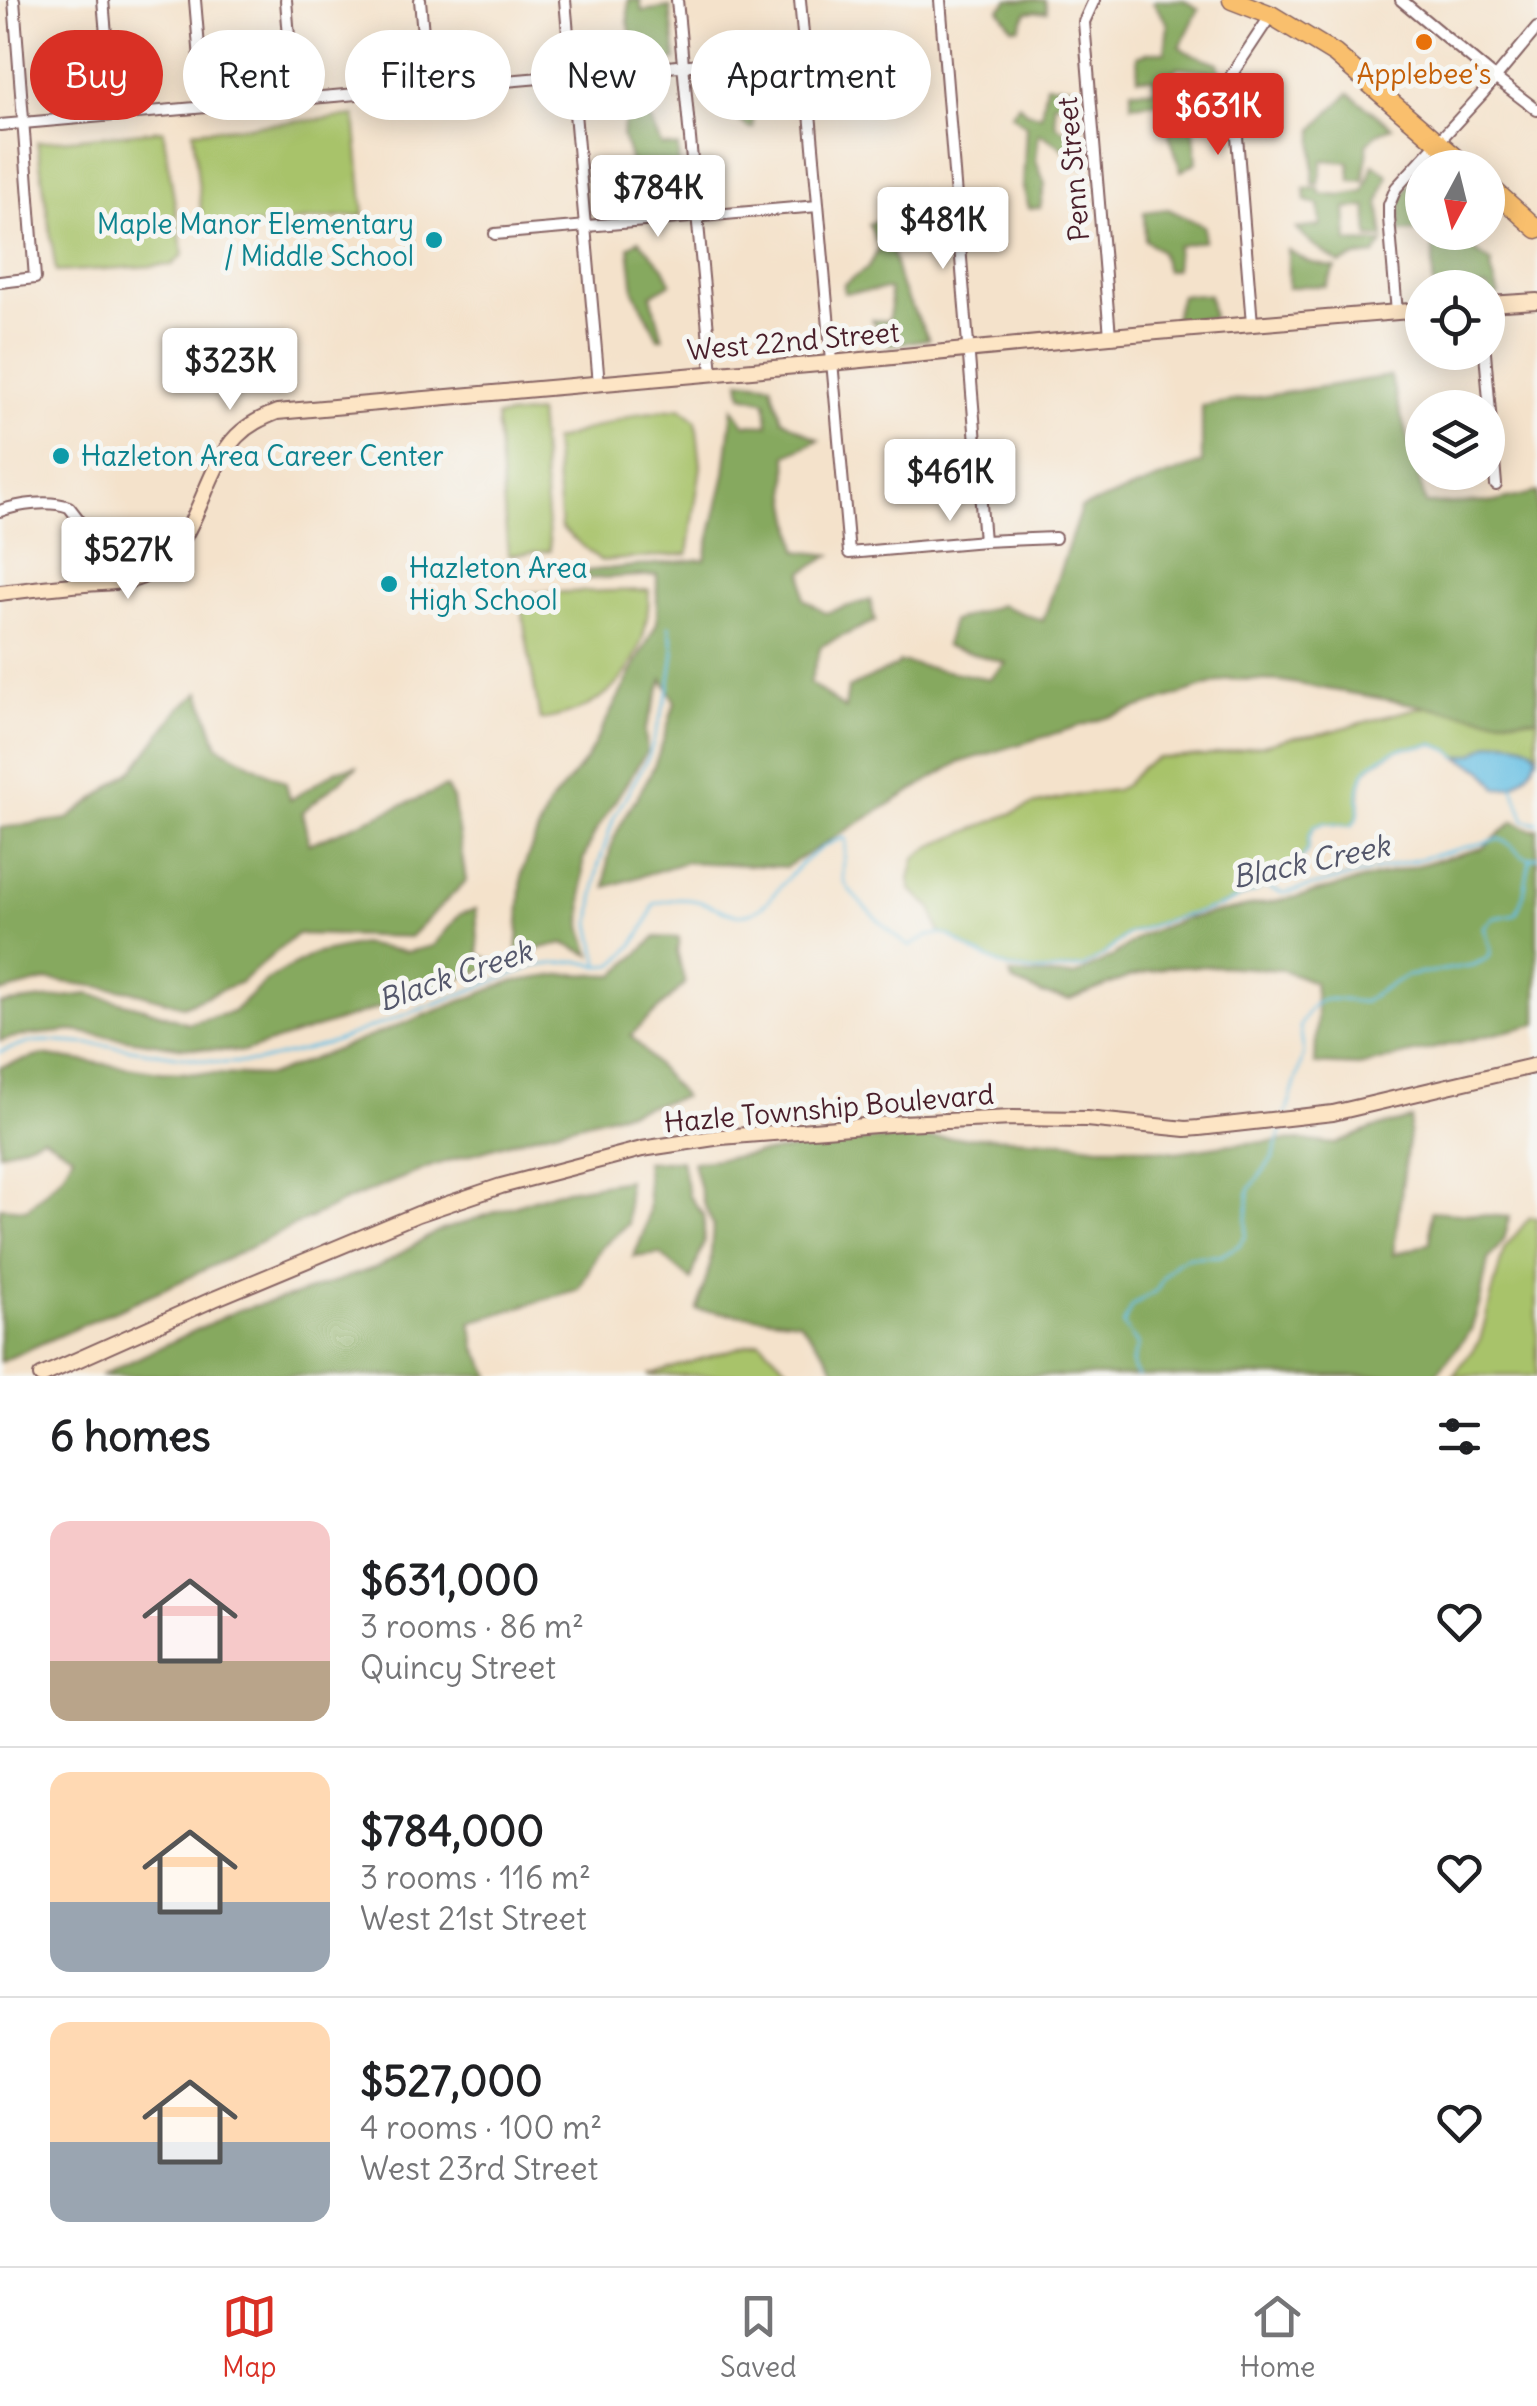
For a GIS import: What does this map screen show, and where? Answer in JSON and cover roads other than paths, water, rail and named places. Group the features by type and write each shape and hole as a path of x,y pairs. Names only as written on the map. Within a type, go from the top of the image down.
{"highway":[{"path":"1232,0 1272,15 1335,54 1449,150"},
{"path":"1505,200 1537,229"}],"street":[{"path":"0,282 35,278 14,0"},
{"path":"103,0 106,30"},
{"path":"195,0 198,30"},
{"path":"286,0 288,30"},
{"path":"420,0 423,30"},
{"path":"565,0 568,30"},
{"path":"677,0 712,373"},
{"path":"800,0 803,30"},
{"path":"940,0 984,541"},
{"name":"Penn Street","path":"1094,0 1084,22 1110,336"},
{"path":"1401,0 1537,110"},
{"path":"1252,324 1232,74 1272,15"},
{"path":"1397,312 1389,205 1396,188 1537,28"},
{"path":"671,67 691,65"},
{"path":"0,125 53,120"},
{"path":"576,120 599,384"},
{"path":"811,120 848,553 1055,538"},
{"path":"495,234 818,206"},
{"path":"1505,303 1537,301"},
{"name":"West 22nd Street","path":"0,593 120,582 148,575 178,546 222,456 236,437 248,426 277,412 1405,311"},
{"path":"0,511 16,506 69,507 79,520 86,584"},
{"name":"Hazle Township Boulevard","path":"41,1376 418,1214 501,1186 642,1149 721,1137 1013,1118 1199,1128 1334,1113 1537,1065"}],"water":[{"path":"1503,741 1527,746 1537,756 1527,774 1510,787 1497,788 1484,770 1458,757 1474,754 1488,744"}],"waterway":[{"path":"599,964 591,923 598,867 614,817 649,756 669,688 674,652 669,626"},
{"name":"Black Creek","path":"0,1052 46,1041 105,1045 222,1063 256,1062 325,1045 535,966 577,961 613,965 638,938 654,904 689,900 733,914 753,912 812,855 844,838 843,875 847,887 907,945 940,934 1008,968 1041,972 1084,967 1127,934 1218,907 1256,891 1302,858 1314,826 1351,826 1358,815 1363,776 1379,759 1398,750 1433,744 1458,757"},
{"path":"1513,786 1525,820 1537,823"},
{"name":"Black Creek","path":"1263,887 1288,892 1498,839 1521,855 1537,857"},
{"path":"1286,1114 1304,1053 1300,1027 1312,1006 1326,999 1364,1002 1407,976 1484,960 1491,950 1484,927 1494,918 1516,914 1530,859"},
{"path":"1138,1376 1132,1365 1138,1345 1123,1325 1132,1306 1157,1290 1177,1262 1188,1257 1220,1256 1241,1244 1246,1234 1249,1190 1273,1158 1283,1126"}],"place":[{"name":"Applebee's","path":"1424,42"},
{"name":"Maple Manor Elementary / Middle School","path":"434,240"},
{"name":"Hazleton Area Career Center","path":"61,456"},
{"name":"Hazleton Area High School","path":"389,584"}]}
